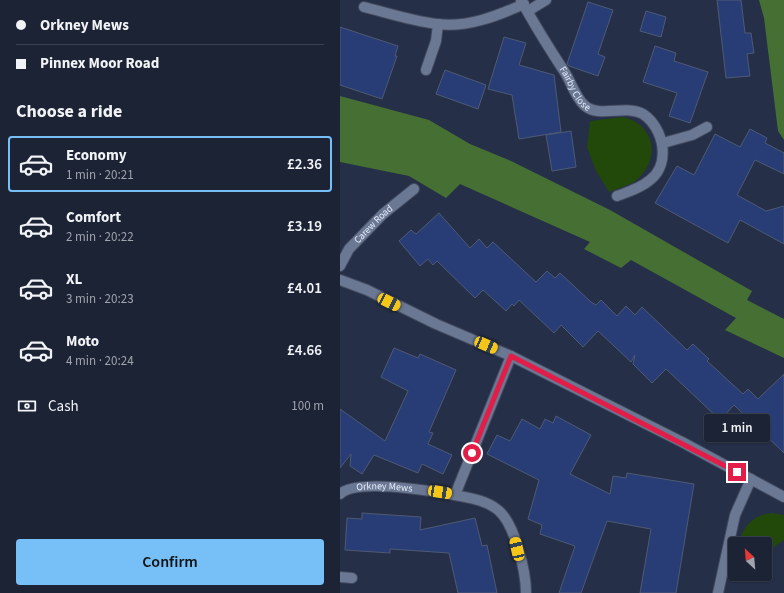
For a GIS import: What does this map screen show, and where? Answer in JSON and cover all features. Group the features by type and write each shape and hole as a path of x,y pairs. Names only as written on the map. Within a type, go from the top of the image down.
{"street":[{"path":"364,7 438,24 466,23 491,18 524,5 546,0"},
{"name":"Fairby Close","path":"524,5 564,71 576,94 585,106 597,110 632,111 643,114 651,122 663,143"},
{"path":"426,70 436,41 438,24"},
{"path":"617,196 637,188 651,180 659,168 663,143 692,136 707,127"},
{"name":"Carew Road","path":"340,266 349,249 384,214 414,189"},
{"path":"340,280 367,290 429,320 511,356 682,442 784,497"},
{"path":"455,495 511,356"},
{"path":"718,593 735,515 751,479"},
{"name":"Orkney Mews","path":"340,494 358,487 383,486 455,495 481,500 498,510 514,537 526,593"},
{"path":"340,577 352,578"}],"green space":[{"path":"759,0 784,0 784,140 778,131 764,18"},
{"path":"340,96 429,120 470,144 511,161 610,210 752,291 747,300 784,319 784,358 725,330 736,318 631,260 621,268 584,249 590,242 460,184 446,198 409,176 340,162"},
{"path":"623,117 641,126 651,141 652,150 647,168 637,180 609,192 596,171 587,147 590,121"},
{"path":"772,513 784,515 784,540 772,548 772,537 741,537 750,522 766,514"}],"building":[{"path":"717,0 741,0 745,33 751,33 754,53 747,54 750,76 726,78"},
{"path":"588,2 613,10 598,54 605,57 598,76 567,64"},
{"path":"646,11 666,17 661,37 640,31"},
{"path":"340,27 398,46 395,56 397,56 382,99 340,85"},
{"path":"504,37 526,43 519,65 554,75 561,132 519,139 512,95 488,89"},
{"path":"655,46 676,53 674,61 708,72 690,123 669,116 677,93 643,82"},
{"path":"445,70 486,85 478,109 436,94"},
{"path":"750,129 767,138 765,143 784,153 784,174 755,160 737,195 766,211 784,206 784,244 740,220 728,243 655,203 677,166 694,175 715,134 740,147"},
{"path":"571,131 576,167 552,171 546,135"},
{"path":"439,213 470,248 479,239 487,248 493,242 536,282 547,271 555,278 560,273 591,302 596,305 601,300 617,316 626,306 635,315 642,307 687,350 693,344 709,359 707,361 743,394 748,389 758,399 784,374 784,453 734,405 720,420 666,369 652,383 633,364 635,355 631,362 598,331 583,347 561,325 554,333 519,300 514,306 512,304 506,311 483,290 475,298 437,261 433,265 428,259 420,266 399,241 411,230 416,234"},
{"path":"394,348 418,358 420,354 456,370 429,432 433,433 428,444 452,455 443,474 422,464 418,473 374,455 362,474 350,466 351,454 340,468 340,409 385,441 408,391 381,377"},
{"path":"556,416 591,435 570,474 610,494 613,476 626,478 627,473 694,484 676,593 640,593 651,529 607,521 581,593 559,593 575,546 540,534 542,525 528,519 539,480 487,454 497,435 510,441 522,419 540,429 545,419 553,423"},
{"path":"362,513 421,517 420,530 475,518 482,546 487,545 497,593 458,593 449,553 390,549 390,553 345,550 347,518 362,519"}],"route":[{"path":"472,453 511,356 682,442 737,472"}]}
